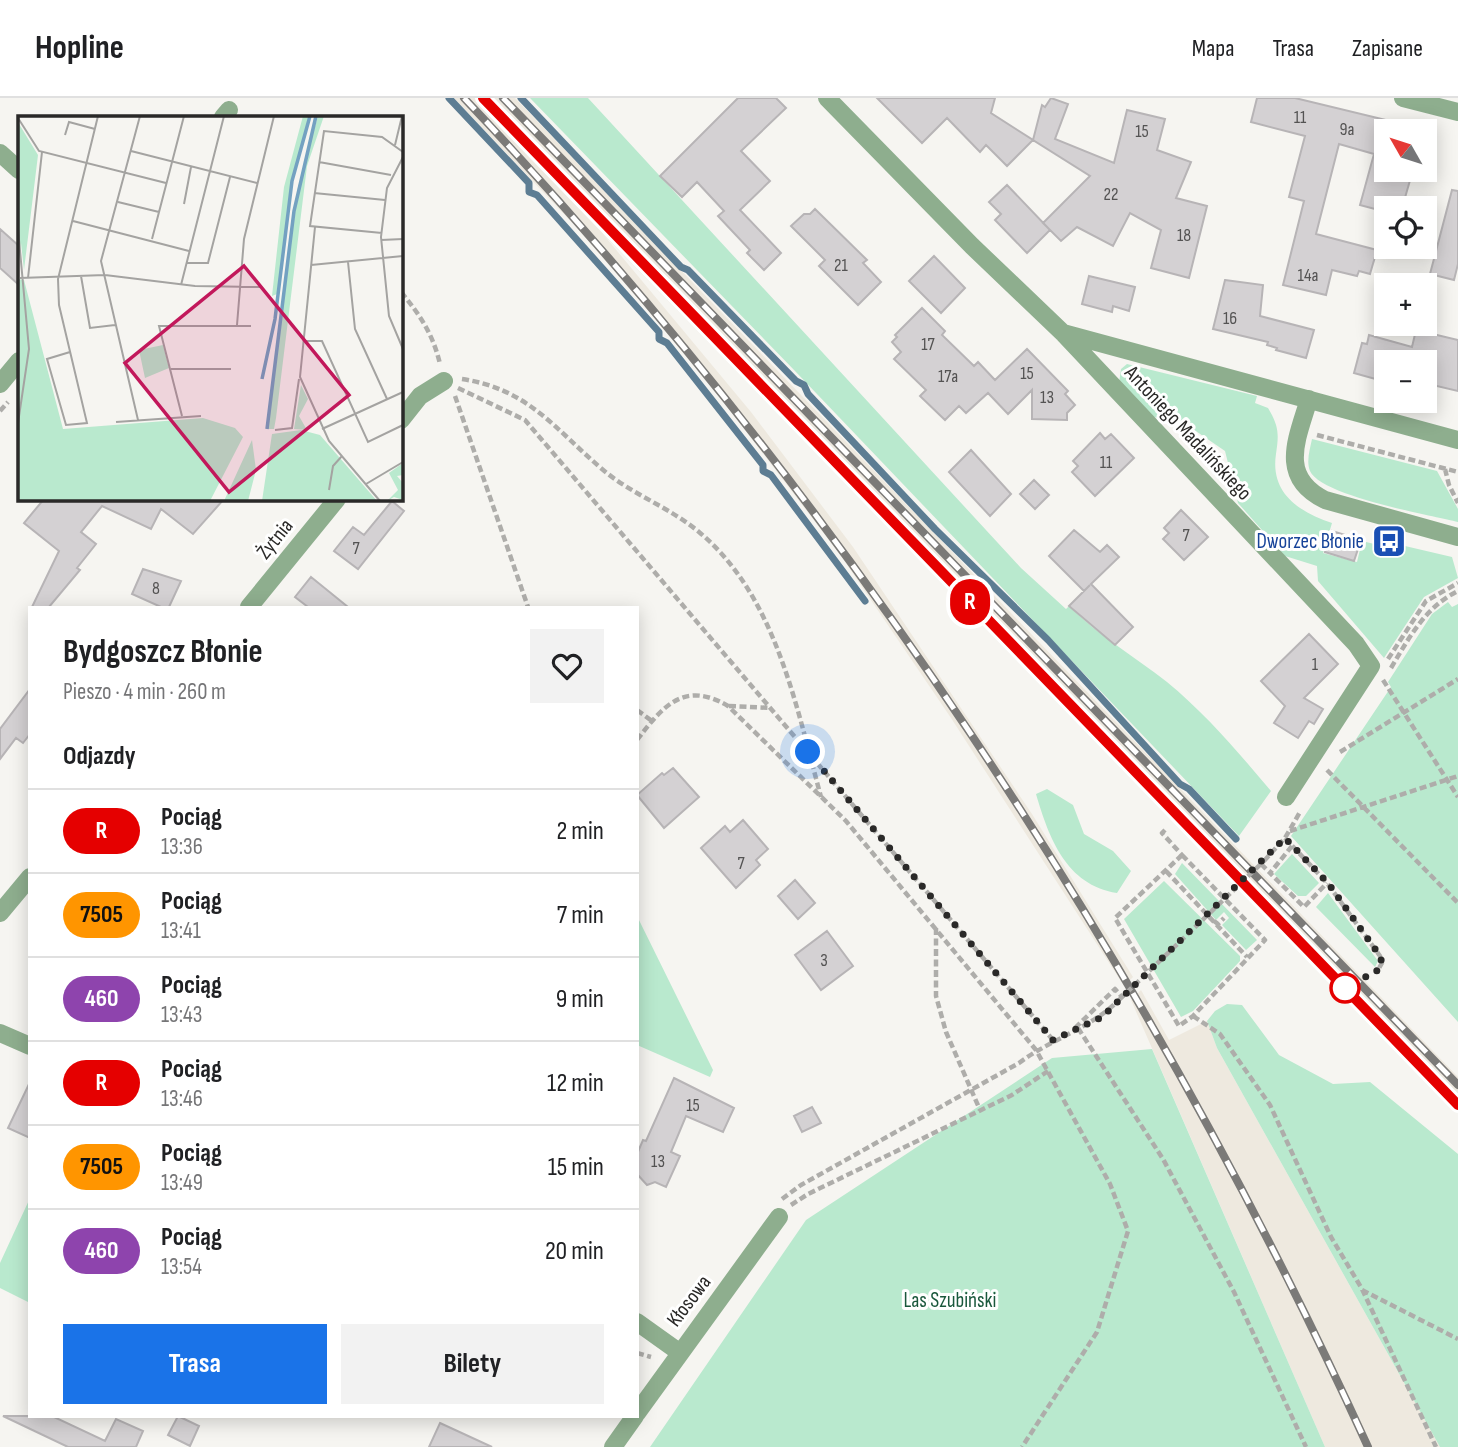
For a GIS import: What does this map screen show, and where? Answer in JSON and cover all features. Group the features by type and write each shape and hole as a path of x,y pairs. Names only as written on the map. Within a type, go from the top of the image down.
{"street":[{"path":"1403,98 1458,112"},
{"name":"Antoniego Madalińskiego","path":"834,101 1063,333 1356,645 1371,666"},
{"path":"0,153 18,169"},
{"name":"Antoniego Madalińskiego","path":"1063,333 1458,440"},
{"path":"0,384 18,362"},
{"path":"402,420 420,396 444,381"},
{"path":"1309,399 1294,465 1302,484 1312,494 1458,537"},
{"name":"Żytnia","path":"250,606 336,500"},
{"path":"1286,797 1371,666"},
{"path":"0,913 28,879"},
{"path":"0,1033 28,1045"},
{"name":"Kłosowa","path":"639,1410 777,1213"},
{"path":"639,1323 679,1352"},
{"name":"Kłosowa","path":"613,1447 633,1418"}],"path":[{"path":"402,293 429,330 444,381 462,408 528,606"},
{"path":"444,381 463,379 490,384 530,404 616,480 702,534 733,569 772,631 821,798"},
{"path":"474,397 525,420 1053,1040"},
{"path":"1300,430 1458,472"},
{"path":"1445,469 1458,503"},
{"path":"1383,680 1416,627 1435,605 1458,591"},
{"path":"1371,666 1383,680 1458,797"},
{"path":"1321,779 1339,753 1458,679"},
{"path":"639,737 665,707 687,694 707,694 728,706 846,821 1036,1051 1110,1184 1128,1231 1097,1332 1022,1447"},
{"path":"728,706 771,708"},
{"path":"639,711 652,721"},
{"path":"1327,770 1458,903"},
{"path":"1289,831 1458,776"},
{"path":"777,1213 801,1185 971,1090 1053,1040 1102,1017 1261,864 1285,838 1304,807"},
{"path":"1165,830 1162,833 1182,855 1265,940 1194,1016 1179,1026 1115,918 1182,855"},
{"path":"1285,838 1328,883 1380,956 1382,963 1378,970"},
{"path":"1292,846 1270,873 1304,907 1328,883"},
{"path":"1261,864 1269,873 1274,869"},
{"path":"1166,872 1220,921 1247,957"},
{"path":"1209,915 1218,924 1220,921"},
{"path":"936,928 936,996 946,1032 980,1110"},
{"path":"1072,1031 1115,989 1122,997"},
{"path":"1194,1016 1220,1034 1270,1105 1331,1237 1362,1289 1436,1447"},
{"path":"1078,1028 1176,1184 1234,1292 1306,1447"},
{"path":"777,1213 808,1194 980,1110 1048,1071"},
{"path":"1362,1289 1458,1339"}],"shaded area":[{"path":"454,98 515,98 1458,1077 1458,1113 603,234 751,412 853,547 1032,814 1133,977 1124,986 951,718 841,556 726,405 647,309 578,229"},
{"path":"1141,990 1169,1040 1207,1021 1217,1048 1440,1447 1325,1447 1131,1000"}],"green space":[{"path":"530,98 588,98 1021,568 1066,609 1069,606 1104,636 1167,682 1209,721 1271,791 1239,836 795,371"},
{"path":"1127,364 1257,396 1255,403 1268,408 1276,425 1278,435 1275,468 1282,490 1298,507 1332,523 1323,553 1357,562 1362,541 1403,551 1405,546 1452,557 1458,578 1424,597 1384,658 1318,581 1317,566 1285,556 1238,503 1225,451 1187,425 1154,417 1119,383 1121,369"},
{"path":"1312,439 1437,471 1458,509 1458,522 1354,496 1318,480 1309,467"},
{"path":"1448,602 1452,607 1458,604 1458,1022 1291,836 1391,687 1388,682 1432,614"},
{"path":"1047,789 1073,805 1084,834 1113,851 1131,871 1117,893 1099,888 1085,880 1072,870 1062,857 1047,827 1036,794"},
{"path":"1292,854 1319,883 1306,896 1298,896 1274,874"},
{"path":"1182,863 1257,940 1246,950 1222,925 1229,918 1224,912 1216,920 1175,874"},
{"path":"1164,881 1240,956 1240,961 1193,1011 1181,1017 1124,919"},
{"path":"1328,893 1378,961 1375,967 1316,907"},
{"path":"639,920 713,1070 710,1077 639,1046"},
{"path":"1227,1004 1242,1005 1279,1055 1333,1084 1370,1082 1458,1154 1458,1447 1440,1447 1217,1048 1207,1021 1215,1011"},
{"name":"Las Szubiński","path":"1152,1049 1325,1447 650,1447 806,1220 1052,1058"},
{"path":"28,1202 28,1302 0,1288 0,1263"}],"building":[{"path":"738,98 776,98 786,108 741,151 770,181 740,210 781,253 764,270 747,253 750,250 718,216 724,211 697,182 682,197 660,176"},
{"path":"877,98 995,98 991,113 1033,140 1007,166 986,145 980,152 947,118 922,143"},
{"path":"1051,98 1068,104 1055,139 1114,163 1127,110 1165,119 1157,150 1191,162 1176,198 1207,206 1189,278 1151,268 1161,230 1130,213 1113,246 1077,227 1061,241 1043,223 1090,176 1033,140 1042,105 1045,107"},
{"path":"1257,98 1295,98 1382,119 1374,119 1374,154 1339,144 1316,234 1374,249 1370,274 1359,271 1357,276 1332,270 1326,295 1283,285 1304,201 1289,197 1305,136 1251,122"},
{"path":"1374,154 1374,182 1410,182 1405,196 1374,196 1374,209 1360,205"},
{"path":"1007,185 1050,230 1027,253 995,220 1001,214 989,202"},
{"path":"1452,190 1458,191 1458,264 1454,280 1430,273 1434,259 1437,259 1437,247"},
{"path":"815,209 867,260 863,263 881,282 858,305 819,266 825,260 791,226 804,214 810,214"},
{"path":"0,229 18,245 18,284 0,268"},
{"path":"934,256 965,288 941,313 909,281"},
{"path":"1089,276 1135,287 1129,311 1113,306 1112,312 1082,304"},
{"path":"1225,280 1263,285 1260,316 1314,330 1306,358 1276,350 1277,348 1267,345 1268,342 1213,329"},
{"path":"922,308 945,331 942,335 974,366 978,362 995,380 1027,349 1068,391 1065,394 1075,405 1067,413 1067,420 1032,419 1032,390 1008,414 988,393 966,413 959,406 945,420 920,396 926,390 894,359 901,352 892,342 897,337 895,335"},
{"path":"1369,335 1412,347 1415,336 1437,335 1458,340 1458,391 1437,386 1437,350 1374,350 1374,379 1354,373 1362,343 1367,344"},
{"path":"1100,433 1105,439 1111,434 1134,458 1095,496 1072,472 1078,466 1073,461"},
{"path":"971,450 1011,494 990,516 949,472"},
{"path":"1034,480 1049,495 1035,509 1020,494"},
{"path":"43,500 223,500 193,534 161,509 151,529 102,506 81,532 96,544 77,568 80,570 50,606 32,606 59,551 24,523"},
{"path":"392,501 404,511 358,569 334,551 353,527 364,535"},
{"path":"1181,510 1208,537 1184,560 1163,539 1169,533 1164,528"},
{"path":"1074,530 1100,552 1107,545 1119,557 1091,584 1133,627 1115,645 1069,606 1084,591 1049,556"},
{"path":"1332,531 1361,540 1354,561 1325,552"},
{"path":"143,569 181,581 169,606 159,606 132,594"},
{"path":"311,577 347,606 307,606 295,597"},
{"path":"1309,634 1338,664 1304,698 1323,709 1314,724 1309,721 1298,738 1274,723 1285,706 1261,681"},
{"path":"28,692 28,737 23,743 16,738 0,759 0,729"},
{"path":"673,768 699,797 664,828 639,797 639,793 662,773 664,775"},
{"path":"743,820 768,849 756,860 760,865 736,888 701,848 725,826 730,832"},
{"path":"795,880 815,903 798,919 778,896"},
{"path":"827,931 853,966 821,990 795,955"},
{"path":"674,1078 734,1108 723,1132 686,1116 671,1152 680,1156 666,1187 655,1182 647,1185 639,1176 639,1149 643,1140 646,1141"},
{"path":"28,1086 28,1137 8,1128"},
{"path":"812,1107 821,1123 802,1132 794,1116"},
{"path":"3,1416 56,1418 105,1441 116,1419 143,1431 136,1447 68,1447"},
{"path":"177,1418 199,1426 190,1446 168,1435"},
{"path":"440,1423 492,1447 429,1447"}],"waterway":[{"path":"449,98 529,183 529,192 537,195 659,332 659,339 667,343 763,465 763,471 771,475 865,601"},
{"path":"521,98 681,267 688,270 796,381 804,385 808,394 935,529 1048,640 1180,784 1189,789 1236,839"}],"railway":[{"path":"464,98 601,249 731,406 855,568 972,735 1081,907 1184,1083 1280,1263 1368,1447"},
{"path":"483,98 1458,1105"},
{"path":"503,98 1458,1085"}],"train":[{"name":"R","path":"483,98 1458,1105"}],"place":[{"name":"Dworzec Błonie","path":"1389,541"}],"route":[{"path":"808,752 1053,1040 1102,1017 1265,861 1285,838 1328,883 1380,956 1382,963 1378,970 1345,988"}]}
